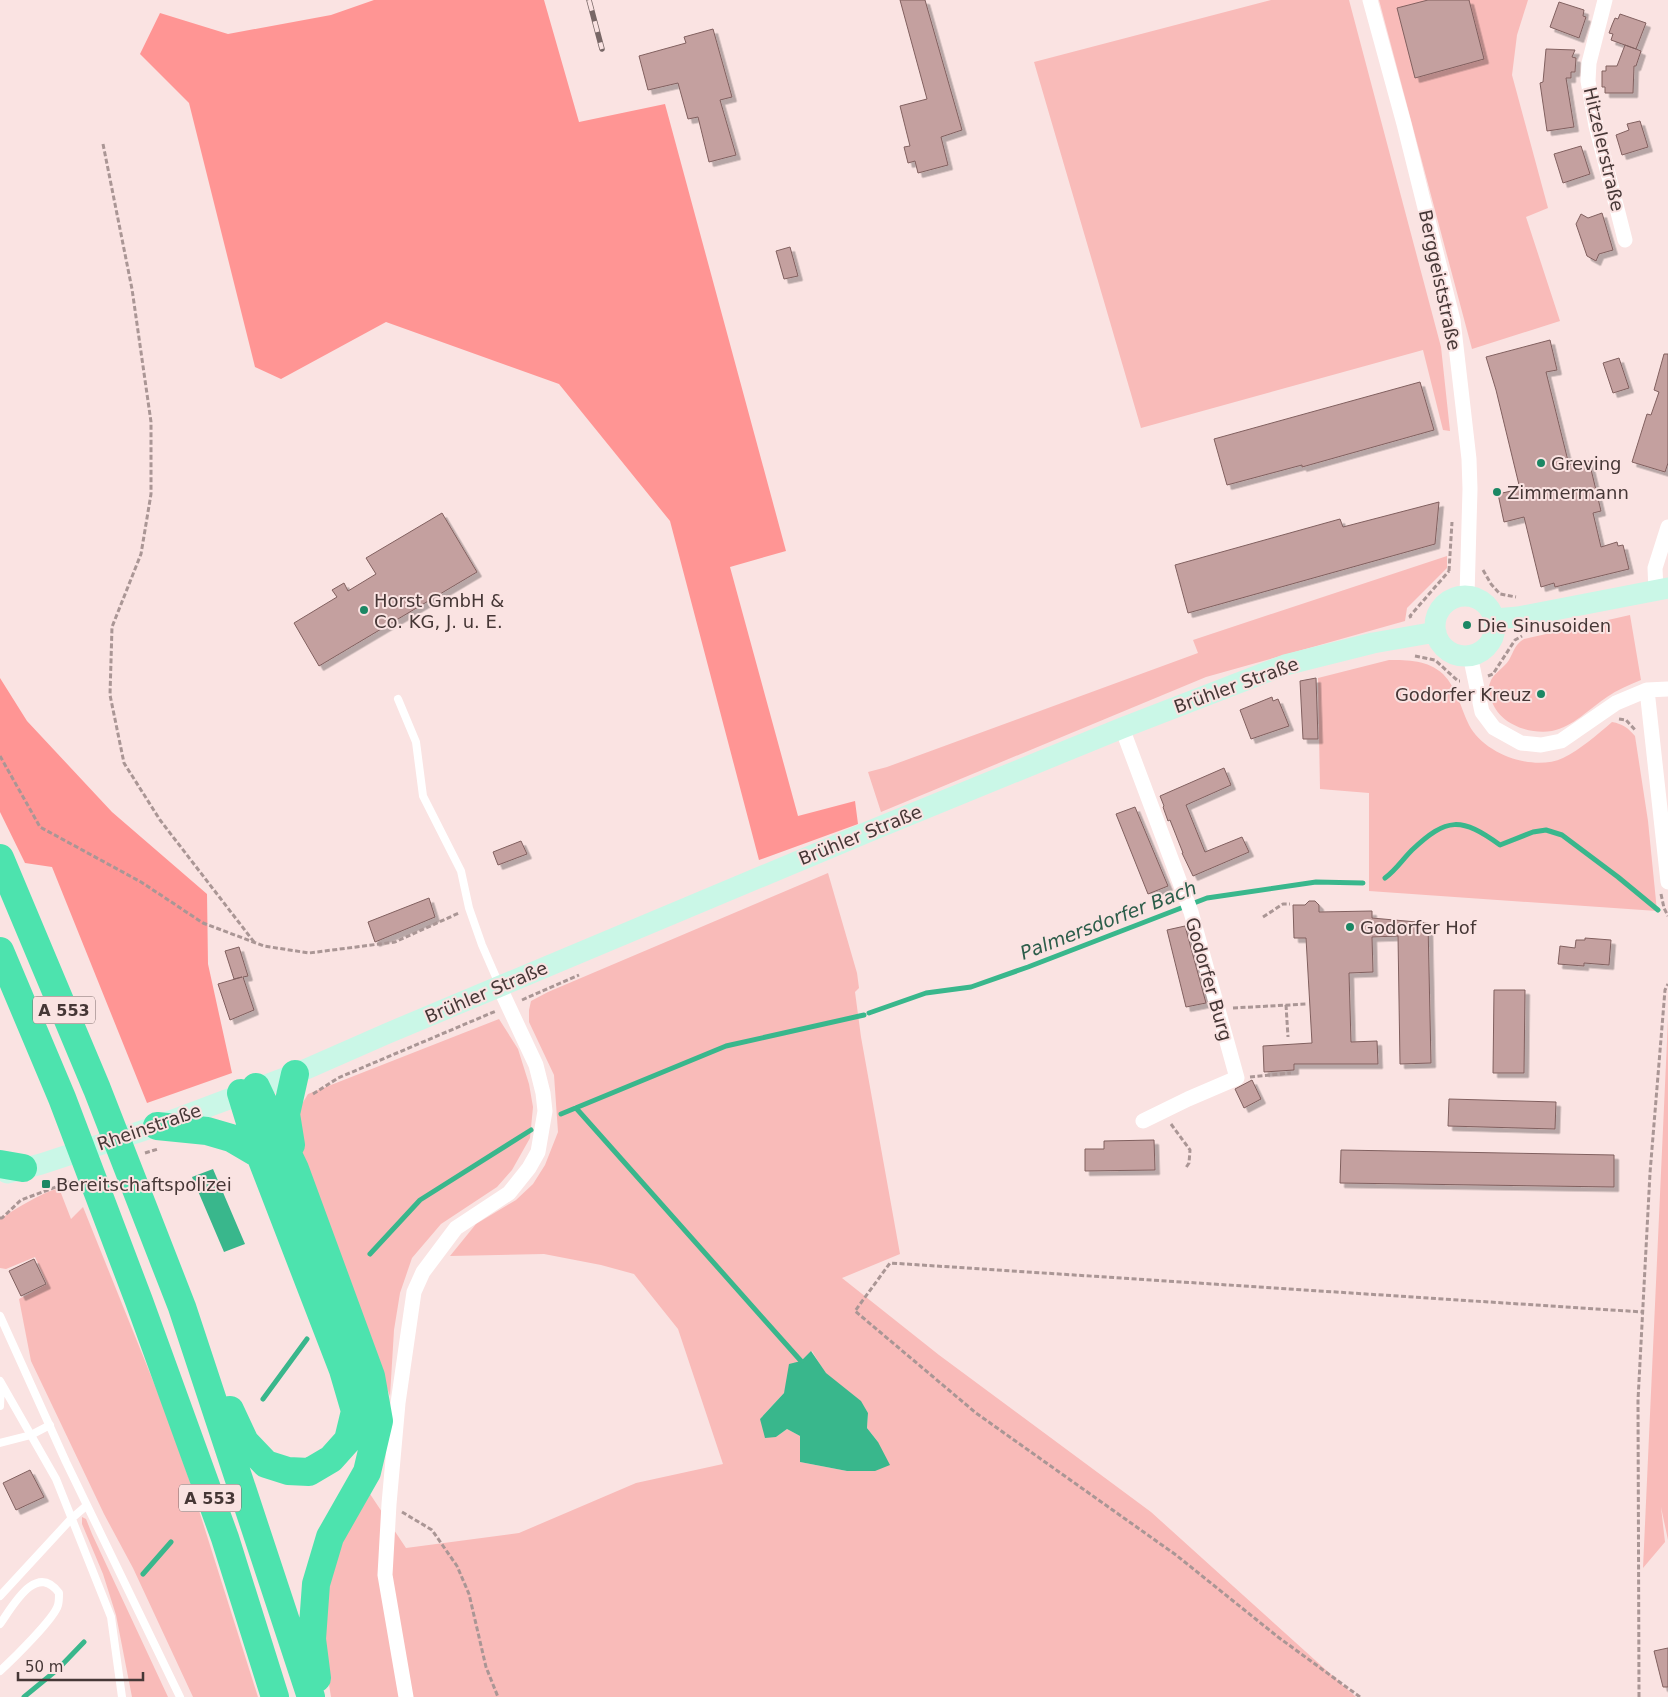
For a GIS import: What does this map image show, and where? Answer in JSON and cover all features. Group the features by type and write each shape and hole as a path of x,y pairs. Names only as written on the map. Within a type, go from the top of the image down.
{"highway":[{"name":"A 553","path":"0,858 108,1117 132,1161 310,1697"},
{"name":"A 553","path":"1,955 74,1129 84,1179 225,1538 275,1697"},
{"path":"295,1074 286,1114 295,1169"},
{"path":"182,1307 245,1442 266,1464 288,1471 309,1472 331,1459 348,1440 355,1411 343,1370 260,1155 249,1090"},
{"path":"249,1090 295,1169 371,1376 379,1421 367,1472 330,1537 316,1584 312,1639 320,1697"},
{"path":"161,1136 207,1131 231,1138 260,1155"}],"main road":[{"path":"1495,619 1662,589"},
{"path":"1458,597 1477,598 1486,604 1495,619 1495,631 1492,640 1479,652 1470,655 1462,655 1446,648 1436,632 1437,615 1442,607 1458,597"},
{"name":"Brühler Straße","path":"295,1074 499,986 1122,728 1285,665 1374,643 1436,632"},
{"name":"Rheinstraße","path":"8,1169 161,1136 249,1090 295,1074"}],"street":[{"name":"Berggeiststraße","path":"1370,0 1404,124 1453,320 1469,459 1467,596"},
{"name":"Hitzelerstraße","path":"1605,0 1588,63 1588,81 1596,126 1625,240"},
{"path":"1662,589 1655,568 1668,527"},
{"path":"1470,655 1482,712 1494,728 1521,743 1541,745 1561,741 1616,703 1647,690 1668,689"},
{"path":"1647,690 1664,886"},
{"name":"Godorfer Burg","path":"1122,728 1189,906 1237,1078"},
{"path":"406,1697 385,1575 398,1403 414,1292 423,1272 456,1228 509,1193 529,1168 538,1152 545,1111 544,1093 536,1065 499,986"},
{"path":"1144,1121 1237,1078"}],"lane":[{"path":"398,699 416,742 423,796 460,871 469,908 499,986"},
{"path":"0,1316 86,1506 180,1697"},
{"path":"0,1406 1,1383"},
{"path":"1,1383 56,1479 111,1617 122,1697"},
{"path":"0,1443 31,1435 50,1425"},
{"path":"0,1596 71,1519 86,1506"},
{"path":"0,1624 20,1595 30,1586 41,1582 53,1585 59,1593 58,1607 29,1642 0,1671"}],"path":[{"path":"103,144 132,289 151,422 151,494 141,554 112,627 110,695 124,763 160,820 254,942"},
{"path":"1449,571 1452,516"},
{"path":"1458,681 1493,674 1508,652"},
{"path":"1409,656 1418,655 1435,660 1458,681 1460,688"},
{"path":"1611,719 1626,720 1639,735"},
{"path":"0,756 40,827 141,882 203,923 264,946 308,953 395,942 469,908"},
{"path":"1664,886 1664,908 1668,916"},
{"path":"1263,917 1283,904 1290,904"},
{"path":"286,1114 301,1111 314,1093 338,1078 581,974"},
{"path":"1639,1697 1638,1400 1650,1173 1665,990 1668,984"},
{"path":"1218,1009 1307,1004"},
{"path":"1286,1005 1288,1037"},
{"path":"1237,1078 1291,1073"},
{"path":"1161,1112 1190,1150 1189,1163 1185,1169"},
{"path":"132,1161 161,1136"},
{"path":"0,1218 21,1200 84,1179"},
{"path":"1360,1697 1278,1637 1176,1555 976,1412 856,1311 890,1262 1643,1312"},
{"path":"389,1504 432,1530 457,1566 470,1594 486,1667 498,1697"}],"shaded area":[{"path":"374,0 544,0 579,122 665,104 786,551 730,567 798,816 855,801 858,824 759,860 670,521 559,384 386,322 281,379 255,367 189,103 140,54 160,13 228,34 331,15"},
{"path":"1271,0 1349,0 1441,347 1450,431 1443,430 1423,350 1141,428 1034,62"},
{"path":"1379,0 1528,0 1517,35 1512,75 1548,208 1526,217 1560,321 1472,349"},
{"path":"1447,556 1447,568 1407,608 1405,621 1206,677 881,812 868,772 887,767 1198,653 1193,640"},
{"path":"1630,615 1641,680 1611,694 1567,726 1552,731 1532,731 1522,728 1505,719 1498,712 1493,704 1489,684 1493,677 1507,663 1521,641"},
{"path":"1389,660 1424,663 1437,669 1452,686 1469,725 1476,735 1497,752 1510,758 1538,763 1551,762 1563,758 1576,750 1612,722 1622,725 1630,731 1635,736 1648,821 1657,911 1369,891 1369,793 1320,789 1318,678"},
{"path":"0,678 27,721 112,812 207,894 208,964 232,1073 147,1103 52,867 25,863 0,812"},
{"path":"828,873 857,973 859,988 855,992 861,1037 900,1254 842,1278 939,1355 1151,1512 1356,1697 331,1697 323,1647 323,1599 343,1529 366,1488 406,1548 519,1533 636,1483 723,1464 678,1329 634,1274 601,1265 544,1254 450,1256 476,1224 516,1200 533,1184 545,1165 558,1132 554,1075 529,1022 531,1001 548,992","holes":["812,1351 825,1373 861,1402 868,1413 867,1428 878,1442 847,1471 800,1462 800,1436 787,1429 776,1437 760,1419 784,1393 801,1361"]},
{"path":"499,1019 518,1049 529,1084 533,1107 530,1138 512,1170 497,1187 441,1224 412,1258 400,1293 394,1330 390,1396 334,1253 291,1122 308,1094"},
{"path":"1668,1019 1668,1540 1661,1507 1665,1542 1643,1568"},
{"path":"213,1169 245,1244 224,1252 192,1177"},
{"path":"59,1188 71,1219 83,1207 164,1408 190,1482 258,1697 193,1697 133,1568 104,1514 31,1361 19,1299 47,1284 35,1257 6,1269 0,1268 0,1219 36,1198"},
{"path":"811,1351 826,1373 861,1401 868,1413 867,1428 878,1442 890,1465 875,1471 847,1471 800,1462 800,1436 787,1429 776,1437 765,1438 760,1419 784,1393 789,1364 801,1361"},
{"path":"82,1517 86,1519 168,1697 132,1697 116,1615 103,1574 82,1524"}],"building":[{"path":"900,0 925,0 962,130 941,137 948,165 918,173 915,161 908,163 904,147 910,146 900,106 927,99"},
{"path":"1428,0 1469,0 1484,59 1415,78 1397,8"},
{"path":"1559,2 1584,10 1583,16 1586,17 1579,38 1550,27"},
{"path":"1620,14 1646,23 1636,49 1641,51 1636,66 1634,66 1633,93 1605,93 1605,87 1602,87 1602,71 1606,71 1606,66 1617,66 1625,45 1611,40 1613,34 1609,33 1615,18 1618,19"},
{"path":"713,29 732,97 720,100 736,155 709,162 698,117 688,119 678,83 648,90 639,56 686,43 684,37"},
{"path":"1546,49 1575,50 1572,57 1576,58 1575,72 1571,72 1571,78 1566,78 1574,127 1547,131 1540,83 1543,82"},
{"path":"1640,121 1648,147 1622,155 1616,135 1629,130 1627,124"},
{"path":"1581,146 1590,174 1563,183 1554,154"},
{"path":"1602,213 1613,250 1599,254 1596,261 1587,256 1576,224 1581,214 1588,218"},
{"path":"790,247 798,276 784,279 776,251"},
{"name":"Greving","path":"1550,340 1557,370 1546,372 1569,465 1589,461 1601,511 1593,513 1601,547 1617,542 1618,546 1623,545 1629,569 1555,587 1554,583 1541,587 1524,517 1504,522 1498,494 1520,489 1486,357"},
{"path":"1664,354 1668,354 1668,463 1665,472 1632,462 1647,414 1651,415 1659,392 1654,390"},
{"path":"1619,358 1629,388 1613,393 1603,363"},
{"path":"1420,382 1434,430 1302,467 1302,465 1227,485 1214,439"},
{"path":"1439,502 1435,544 1188,613 1175,565 1340,519 1343,527"},
{"name":"Horst GmbH & Co. KG, J. u. E.","path":"442,513 477,572 319,666 294,623 337,597 332,590 344,583 348,591 376,574 366,558"},
{"path":"1316,678 1318,739 1303,739 1300,681"},
{"path":"1272,697 1273,701 1278,699 1289,726 1251,739 1240,710"},
{"path":"1224,768 1231,785 1186,805 1205,852 1242,837 1249,852 1193,876 1170,820 1168,821 1160,796"},
{"path":"1135,807 1168,886 1148,894 1116,814"},
{"path":"521,841 527,854 498,865 493,852"},
{"path":"429,898 435,917 375,942 368,922"},
{"path":"1309,901 1315,901 1319,905 1319,912 1372,911 1372,918 1428,923 1431,1063 1400,1064 1398,936 1372,937 1373,972 1349,973 1351,1042 1377,1041 1378,1064 1294,1064 1294,1070 1264,1072 1263,1046 1312,1043 1306,938 1294,938 1293,905 1305,905"},
{"path":"1185,926 1206,1003 1186,1007 1167,930"},
{"path":"1585,938 1611,940 1609,965 1584,963 1584,966 1558,964 1560,946 1575,948 1576,940 1585,940"},
{"path":"239,947 248,976 243,977 254,1010 230,1020 218,984 242,977 234,979 225,951"},
{"path":"1494,990 1525,990 1524,1073 1493,1073"},
{"path":"1252,1080 1261,1099 1244,1108 1235,1089"},
{"path":"1449,1099 1556,1102 1555,1129 1448,1126"},
{"path":"1154,1140 1155,1170 1085,1171 1085,1149 1104,1149 1104,1141"},
{"path":"1341,1150 1614,1155 1614,1187 1340,1183"},
{"path":"34,1259 46,1284 21,1296 9,1271"},
{"path":"30,1470 44,1497 16,1510 3,1483"},
{"path":"1668,1648 1668,1687 1663,1687 1654,1651"}],"waterway":[{"name":"Palmersdorfer Bach","path":"1385,878 1424,839 1445,827 1454,825 1475,829 1500,845 1533,832 1546,830 1562,835 1658,910"},
{"name":"Palmersdorfer Bach","path":"869,1013 926,993 971,987 1207,898 1316,882 1363,883"},
{"name":"Palmersdorfer Bach","path":"561,1114 726,1046 864,1015"},
{"path":"576,1108 801,1361"},
{"name":"Palmersdorfer Bach","path":"370,1254 420,1200 531,1130"},
{"name":"Palmersdorfer Bach","path":"263,1399 307,1339"},
{"name":"Palmersdorfer Bach","path":"143,1574 171,1542"},
{"name":"Palmersdorfer Bach","path":"24,1697 58,1669 84,1642"}],"railway":[{"path":"589,0 602,49"}],"place":[{"name":"Greving","path":"1541,463"},
{"name":"Zimmermann","path":"1497,492"},
{"name":"Horst GmbH & Co. KG, J. u. E.","path":"364,610"},
{"name":"Die Sinusoiden","path":"1467,625"},
{"name":"Godorfer Kreuz","path":"1541,694"},
{"name":"Godorfer Hof","path":"1350,927"},
{"name":"Bereitschaftspolizei","path":"46,1184"}]}
